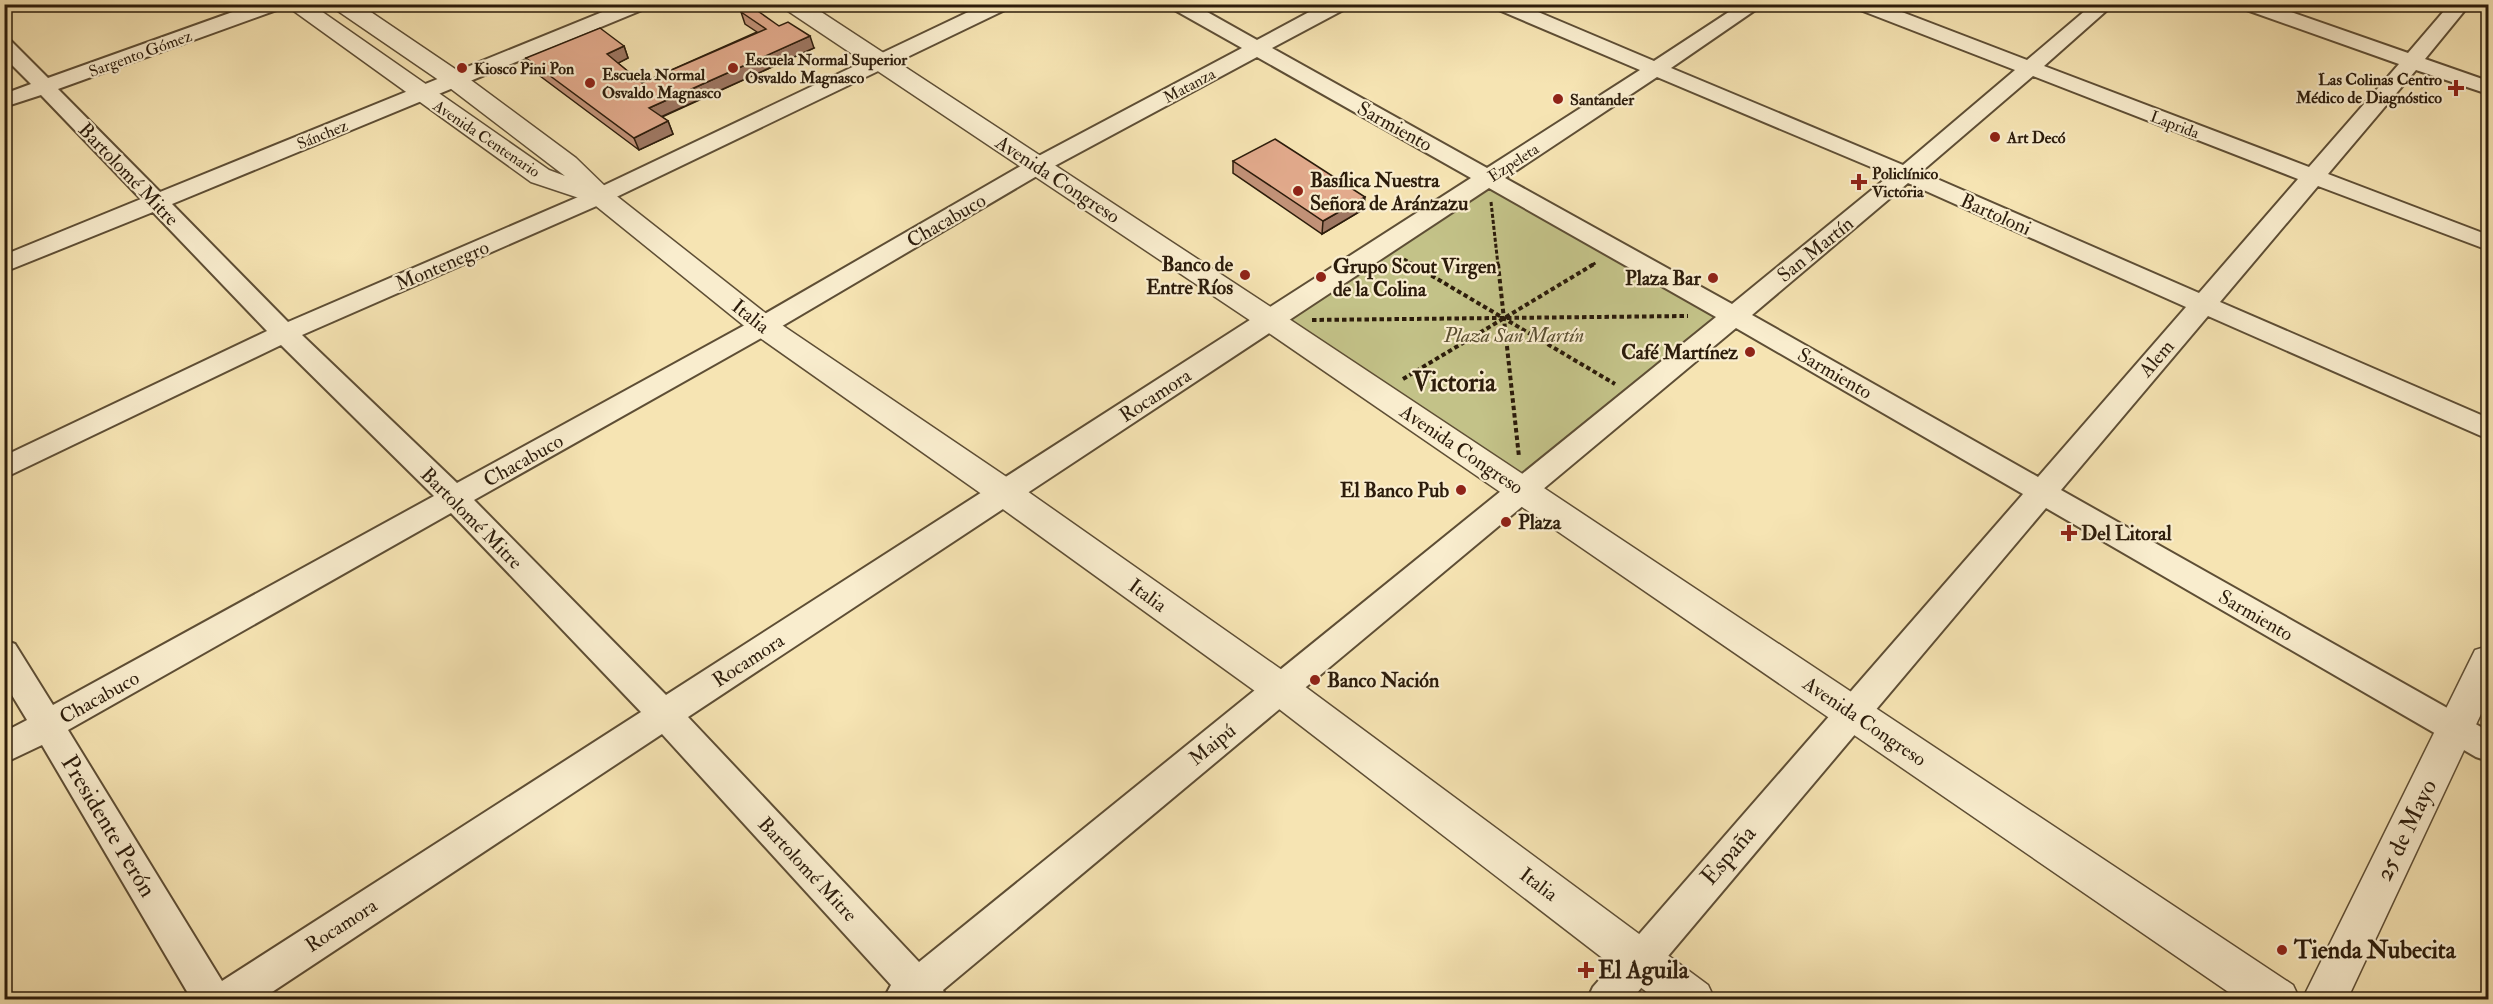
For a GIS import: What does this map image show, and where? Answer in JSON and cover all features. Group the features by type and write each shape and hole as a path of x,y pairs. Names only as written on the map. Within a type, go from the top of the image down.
{"street":[{"name":"Sargento Gómez","path":"4,101 275,4"},
{"name":"Avenida Centenario","path":"295,4 540,176 600,196"},
{"name":"Avenida Centenario","path":"343,4 455,80 567,163 600,196"},
{"name":"Sánchez","path":"4,264 640,4"},
{"name":"Avenida Congreso","path":"793,4 1039,165 2278,999"},
{"name":"Montenegro","path":"4,468 284,333 600,196 1002,4"},
{"name":"Sarmiento","path":"1178,4 1734,316 2472,738"},
{"name":"Matanza","path":"1039,165 1340,4"},
{"name":"Bartoloni","path":"1501,4 1906,174 2488,429"},
{"name":"Ezpeleta","path":"1270,320 1755,4"},
{"name":"Laprida","path":"1862,4 2488,243"},
{"name":"San Martín","path":"1522,490 1906,174 2105,4"},
{"path":"2248,4 2488,88"},
{"name":"Alem","path":"1852,712 2461,4"},
{"name":"Bartolomé Mitre","path":"4,45 284,333 454,498 664,714 916,995"},
{"name":"Chacabuco","path":"4,749 762,326 1039,165"},
{"name":"Italia","path":"600,196 762,326 1005,493 1279,688 1693,999"},
{"name":"Rocamora","path":"226,999 1270,320"},
{"name":"Maipú","path":"916,995 1279,688 1522,490"},
{"name":"Presidente Perón","path":"4,653 49,724 213,999"},
{"name":"25 de Mayo","path":"2324,999 2472,738 2488,661"},
{"name":"España","path":"1606,999 1852,712"}],"path":[{"path":"1489,178 1522,490"},
{"path":"1383,246 1636,397"},
{"path":"1379,394 1616,250"},
{"path":"1270,320 1734,316"}],"green space":[{"name":"Plaza San Martín","path":"1489,178 1734,316 1522,490 1270,320"}],"building":[{"name":"Escuela Normal Osvaldo Magnasco","path":"752,7 779,26 788,22 810,36 649,108 668,121 634,138 526,58 600,28 624,46 607,54 642,83 766,29 741,12"},
{"name":"Basílica Nuestra Señora de Aránzazu","path":"1275,139 1365,197 1323,221 1233,161"}],"place":[{"name":"Kiosco Pini Pon","path":"462,68"},
{"name":"Escuela Normal Superior Osvaldo Magnasco","path":"733,68"},
{"name":"Escuela Normal Osvaldo Magnasco","path":"590,83"},
{"name":"Las Colinas Centro Médico de Diagnóstico","path":"2456,88"},
{"name":"Santander","path":"1558,99"},
{"name":"Art Decó","path":"1995,137"},
{"name":"Policlínico Victoria","path":"1859,182"},
{"name":"Basílica Nuestra Señora de Aránzazu","path":"1298,191"},
{"name":"Banco de Entre Ríos","path":"1245,275"},
{"name":"Grupo Scout Virgen de la Colina","path":"1321,277"},
{"name":"Plaza Bar","path":"1713,278"},
{"name":"Café Martínez","path":"1750,352"},
{"name":"El Banco Pub","path":"1461,490"},
{"name":"Plaza","path":"1506,522"},
{"name":"Del Litoral","path":"2069,533"},
{"name":"Banco Nación","path":"1315,680"},
{"name":"Tienda Nubecita","path":"2282,950"},
{"name":"El Aguila","path":"1586,970"}],"district":[{"name":"Victoria","path":"1454,382"}]}
